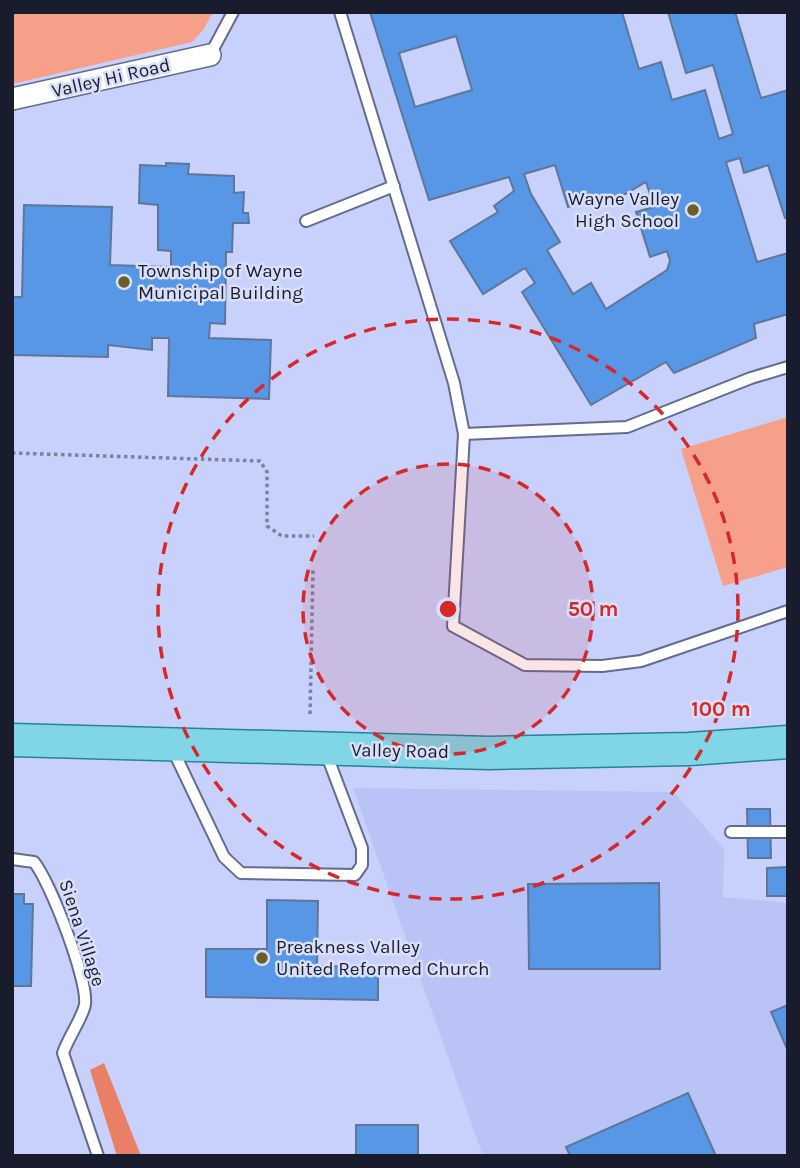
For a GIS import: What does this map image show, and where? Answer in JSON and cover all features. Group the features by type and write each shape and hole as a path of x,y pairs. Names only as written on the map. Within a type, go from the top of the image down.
{"main road":[{"name":"Valley Road","path":"12,740 489,753 689,748 788,742"}],"street":[{"name":"Valley Hi Road","path":"12,99 210,55"}],"lane":[{"path":"210,55 233,12"},
{"path":"340,12 454,383 464,434 453,626 525,665 602,666 653,658 787,611"},
{"path":"306,220 394,186"},
{"path":"464,434 627,427 751,378 788,367"},
{"path":"171,745 223,857 241,873 355,875 362,864 362,848 324,749"},
{"path":"731,832 787,832"},
{"name":"Siena Village","path":"12,859 34,862 45,876 78,968 86,1002 63,1053 99,1156"}],"path":[{"path":"12,453 260,461 267,472 267,526 282,536 314,536"},
{"path":"310,714 313,570"}],"shaded area":[{"path":"12,12 213,12 204,29 192,42 12,84"},
{"path":"788,417 788,567 723,586 681,449"},
{"path":"353,788 674,792 724,849 723,897 788,903 788,1156 483,1156"},
{"path":"104,1063 141,1156 117,1156 90,1070"}],"building":[{"name":"Wayne Valley High School","path":"370,12 622,12 639,69 661,62 672,100 705,90 719,139 733,134 713,65 686,73 668,12 735,12 761,98 788,90 788,217 785,218 768,165 744,173 740,158 726,162 757,262 788,253 788,314 754,324 756,338 674,373 666,362 591,405 522,292 535,283 525,268 483,294 450,241 498,212 494,206 514,191 509,177 429,200","holes":["456,36 472,90 415,107 399,53","555,165 568,207 607,195 610,203 646,182 654,207 636,212 650,257 667,251 670,261 667,270 606,309 591,283 573,294 547,250 560,242 531,194 524,174"]},
{"name":"Township of Wayne Municipal Building","path":"166,163 189,164 188,174 234,176 234,193 244,192 243,213 248,213 249,223 233,223 232,252 226,252 225,324 210,323 209,338 271,340 269,399 168,396 169,338 152,338 152,350 108,345 108,357 12,355 12,297 22,297 24,205 112,207 110,265 171,267 171,251 158,250 158,205 139,203 140,165 166,166"},
{"path":"747,809 770,809 771,858 748,858"},
{"path":"788,867 788,896 767,896 767,868"},
{"path":"659,883 660,969 529,969 528,884"},
{"path":"12,894 24,894 24,904 33,904 31,986 12,986"},
{"name":"Preakness Valley United Reformed Church","path":"267,900 318,901 317,966 378,967 378,1000 206,997 206,949 267,949"},
{"path":"788,1005 788,1051 771,1012"},
{"path":"688,1093 716,1156 570,1156 566,1147"},
{"path":"356,1125 418,1125 418,1156 356,1156"}],"place":[{"name":"Wayne Valley High School","path":"693,210"},
{"name":"Township of Wayne Municipal Building","path":"124,282"},
{"name":"Preakness Valley United Reformed Church","path":"262,958"}]}
